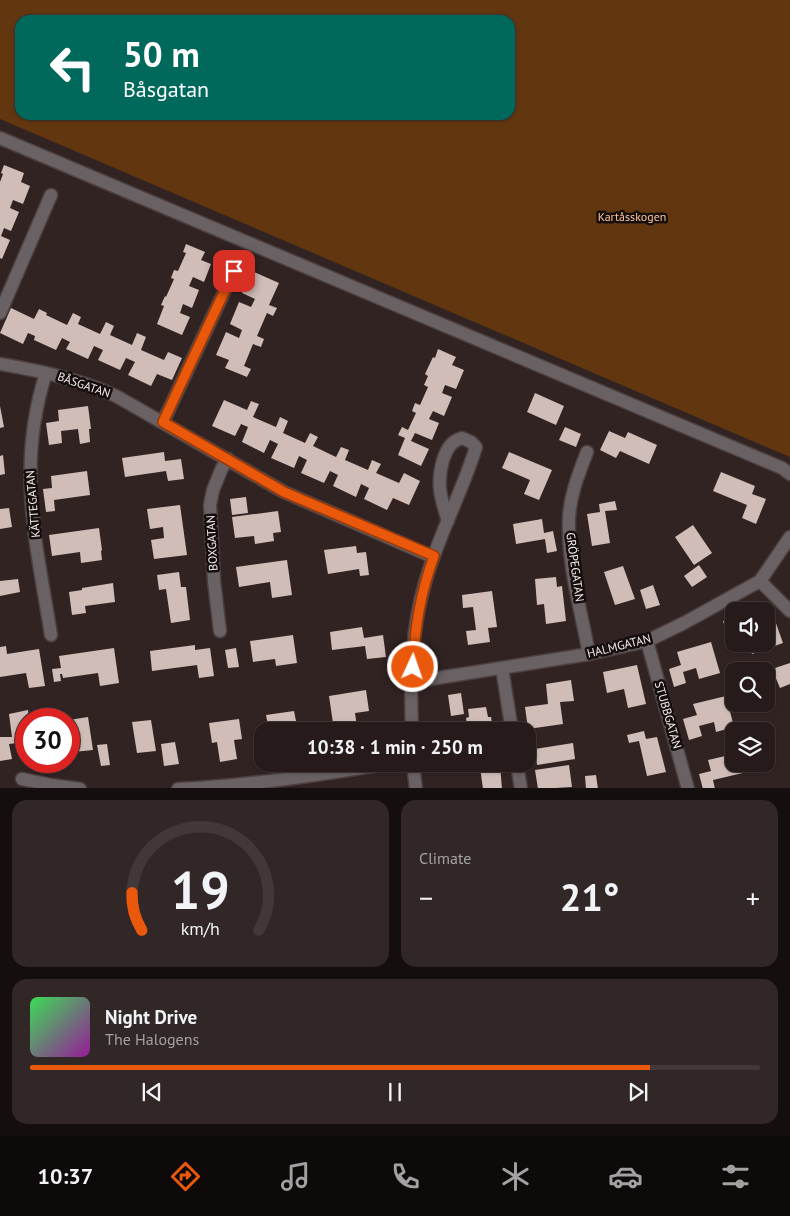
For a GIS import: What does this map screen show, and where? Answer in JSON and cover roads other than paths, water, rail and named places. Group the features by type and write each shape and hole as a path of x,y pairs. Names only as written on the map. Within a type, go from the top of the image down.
{"street":[{"path":"0,138 782,468 790,474"},
{"path":"0,313 51,195"},
{"path":"163,422 234,271"},
{"name":"BÅSGATAN","path":"0,364 46,373 98,388 130,402 284,492 434,556"},
{"name":"KÄTTEGATAN","path":"46,373 34,419 29,476 32,521 51,635"},
{"path":"412,722 412,682 416,618 424,583 434,556 448,521 476,447 471,442 462,438 452,443 446,452 439,474 442,502 448,521"},
{"name":"GRÖPEGATAN","path":"588,452 572,496 569,534 589,654"},
{"name":"BOXGATAN","path":"220,631 214,581 210,505 213,490 228,459"},
{"name":"HALMGATAN","path":"412,682 589,654 647,641 760,581 790,537"},
{"path":"760,581 776,594 790,611"},
{"name":"STUBBGATAN","path":"647,641 688,788"},
{"path":"502,668 511,722"},
{"path":"178,788 298,783 349,772"},
{"path":"415,772 416,788"},
{"path":"518,772 521,788"},
{"path":"22,779 51,787 80,788"}],"park label":[{"name":"Kartåsskogen","path":"632,217"}]}
